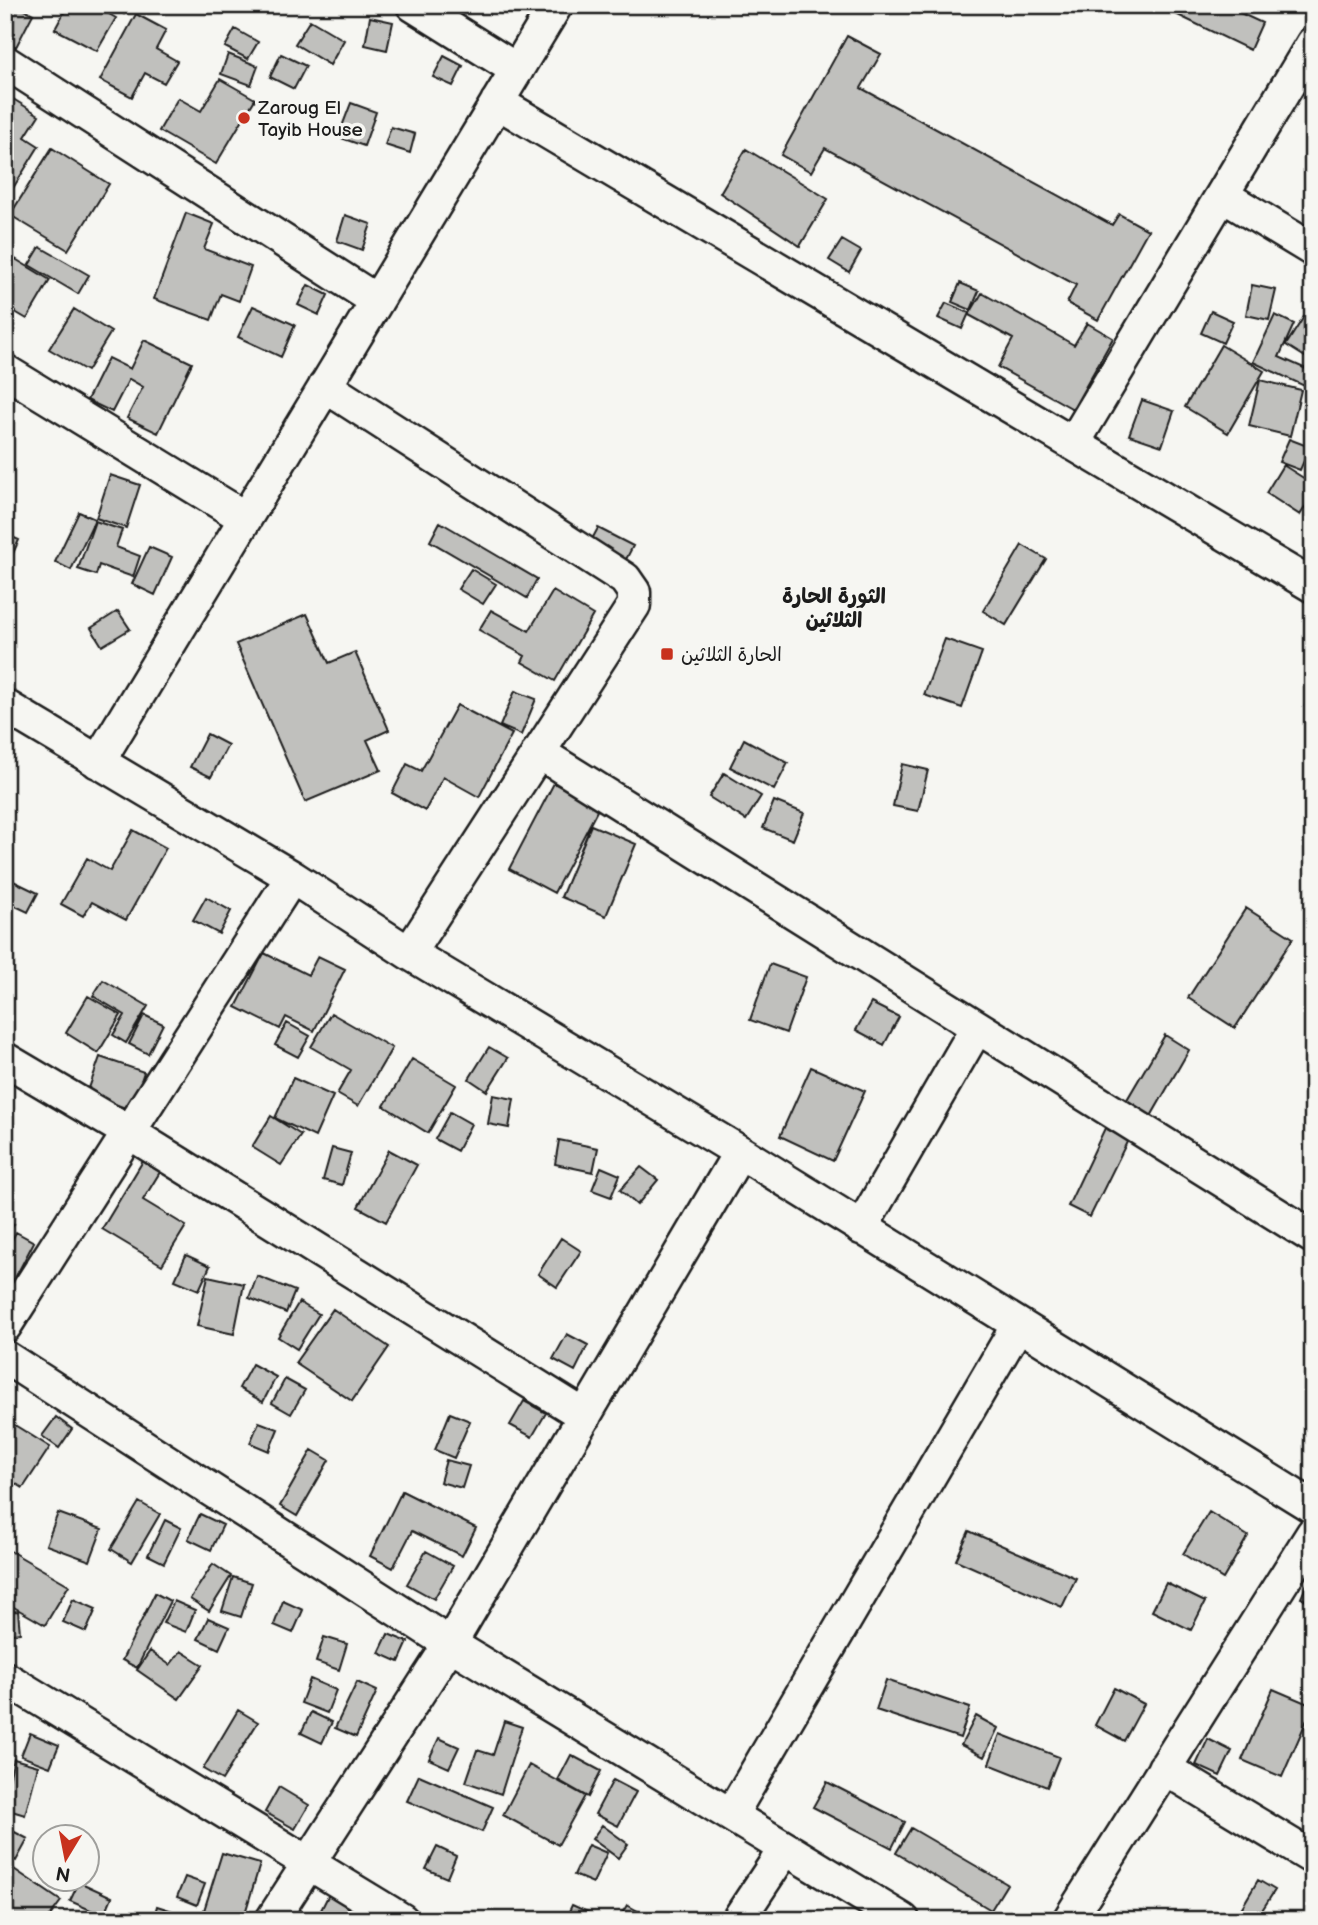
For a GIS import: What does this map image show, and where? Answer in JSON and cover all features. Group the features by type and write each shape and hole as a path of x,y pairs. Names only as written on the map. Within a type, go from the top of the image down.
{"street":[{"path":"413,5 517,69"},
{"path":"98,762 556,5"},
{"path":"1073,444 1313,43"},
{"path":"5,62 377,301"},
{"path":"497,102 1313,586"},
{"path":"1222,195 1313,250"},
{"path":"5,371 245,518"},
{"path":"325,386 625,579 634,592 634,605 409,953"},
{"path":"5,706 292,877 409,953 740,1152 1313,1507"},
{"path":"538,752 976,1029 1313,1237"},
{"path":"5,1326 292,877"},
{"path":"861,1228 976,1029"},
{"path":"5,1059 130,1133 585,1416"},
{"path":"272,1920 450,1644 740,1152"},
{"path":"731,1815 1018,1325"},
{"path":"5,1357 450,1644 903,1920"},
{"path":"1069,1920 1310,1542"},
{"path":"5,1678 402,1920"},
{"path":"1164,1768 1313,1858"},
{"path":"738,1920 785,1849"}],"building":[{"path":"16,5 33,14 16,47 5,41 5,23"},
{"path":"68,5 93,5 116,18 97,51 55,29"},
{"path":"111,5 130,5 124,14"},
{"path":"1157,5 1223,5 1262,23 1250,50"},
{"path":"136,14 166,30 156,49 177,61 164,83 145,73 132,97 100,80"},
{"path":"370,17 393,22 387,50 365,45"},
{"path":"310,20 344,40 330,65 295,44"},
{"path":"235,29 258,42 248,59 225,47"},
{"path":"847,36 881,54 861,88 1112,225 1119,214 1148,230 1098,320 1067,303 1076,285 825,148 811,172 781,155"},
{"path":"228,54 258,66 251,85 221,74"},
{"path":"281,54 306,66 294,89 270,77"},
{"path":"444,56 463,66 453,86 433,77"},
{"path":"220,79 255,99 216,164 159,131 178,98 201,111"},
{"path":"5,94 39,115 25,137 39,146 5,201"},
{"path":"351,103 376,112 364,146 338,137"},
{"path":"391,127 415,134 410,153 385,145"},
{"path":"52,148 109,184 68,250 10,215"},
{"path":"746,149 828,199 800,246 720,193"},
{"path":"186,213 214,224 204,249 251,267 239,301 221,294 211,320 154,299"},
{"path":"345,215 371,224 362,250 337,241"},
{"path":"842,240 861,251 849,272 829,260"},
{"path":"40,247 89,275 78,294 29,265"},
{"path":"7,254 50,280 27,319 5,306"},
{"path":"960,283 979,291 971,310 952,302"},
{"path":"308,285 328,295 319,315 298,305"},
{"path":"1252,285 1276,290 1269,320 1246,315"},
{"path":"982,293 1074,345 1087,323 1113,338 1073,409 998,367 1013,339 969,315"},
{"path":"946,303 969,313 962,329 938,318"},
{"path":"1313,305 1313,362 1286,345"},
{"path":"253,306 295,325 281,357 238,337"},
{"path":"74,309 111,332 87,371 49,349"},
{"path":"1211,311 1233,321 1223,343 1201,333"},
{"path":"1275,315 1294,324 1279,357 1313,372 1313,390 1253,362"},
{"path":"144,340 192,363 158,433 127,418 143,387 129,379 112,412 87,400 108,358 130,369"},
{"path":"1221,345 1264,371 1228,433 1185,407"},
{"path":"1260,380 1301,390 1290,436 1249,426"},
{"path":"1142,400 1174,411 1162,446 1129,435"},
{"path":"1313,406 1313,422 1306,419"},
{"path":"1289,439 1310,447 1300,470 1279,462"},
{"path":"1283,465 1313,484 1313,495 1300,515 1266,493"},
{"path":"110,475 140,485 126,528 96,518"},
{"path":"79,512 95,519 71,570 55,562"},
{"path":"95,521 122,530 116,547 140,556 133,577 99,565 96,575 78,569"},
{"path":"440,522 537,579 527,598 430,541"},
{"path":"598,528 633,546 620,571 585,552"},
{"path":"5,534 19,540 10,560 5,558"},
{"path":"1022,545 1046,559 1006,625 983,611"},
{"path":"149,547 172,557 155,595 132,584"},
{"path":"471,569 496,584 483,604 458,589"},
{"path":"553,591 593,615 555,681 522,662 525,656 479,630 491,610 529,631"},
{"path":"118,611 130,629 102,646 91,628"},
{"path":"307,614 329,663 355,652 389,730 367,740 381,770 305,802 236,644"},
{"path":"945,639 982,652 962,708 924,695"},
{"path":"1313,685 1313,708 1305,706"},
{"path":"515,691 536,699 521,735 500,726"},
{"path":"457,705 512,734 479,797 443,777 425,811 392,793 407,764 421,771"},
{"path":"207,734 228,745 211,777 190,767"},
{"path":"744,739 788,763 774,790 730,767"},
{"path":"902,764 928,770 918,811 893,806"},
{"path":"724,773 761,796 746,820 709,797"},
{"path":"554,783 599,807 554,893 509,869"},
{"path":"774,801 804,813 793,840 763,828"},
{"path":"591,825 636,844 606,916 561,897"},
{"path":"133,830 166,848 126,920 92,902 83,916 61,904 87,858 110,871"},
{"path":"5,877 38,893 28,912 5,901"},
{"path":"206,897 231,911 219,934 193,920"},
{"path":"1246,908 1293,938 1235,1028 1188,998"},
{"path":"264,953 308,975 318,956 345,969 314,1031 286,1017 280,1029 236,1007"},
{"path":"770,964 806,977 786,1033 750,1020"},
{"path":"103,980 148,1006 126,1043 113,1035 125,1015 93,996"},
{"path":"88,996 121,1015 98,1053 66,1033"},
{"path":"871,1003 899,1017 884,1045 856,1030"},
{"path":"331,1013 392,1048 358,1106 337,1094 351,1070 311,1047"},
{"path":"144,1015 163,1024 148,1054 129,1044"},
{"path":"287,1023 310,1036 298,1057 275,1045"},
{"path":"1165,1035 1189,1050 1150,1118 1125,1103"},
{"path":"489,1047 508,1058 487,1091 469,1079"},
{"path":"100,1057 144,1072 131,1110 87,1094"},
{"path":"412,1059 456,1085 428,1133 384,1106"},
{"path":"811,1067 865,1091 833,1161 780,1136"},
{"path":"293,1078 333,1096 315,1137 275,1118"},
{"path":"493,1095 514,1099 509,1128 488,1124"},
{"path":"450,1112 471,1124 457,1151 435,1139"},
{"path":"271,1116 301,1135 281,1165 252,1147"},
{"path":"1105,1128 1128,1140 1090,1217 1068,1206"},
{"path":"559,1140 598,1148 593,1172 555,1164"},
{"path":"332,1148 351,1153 342,1185 323,1180"},
{"path":"389,1150 417,1165 386,1222 358,1207"},
{"path":"143,1161 160,1172 143,1200 186,1226 162,1265 102,1229"},
{"path":"601,1167 620,1175 611,1197 592,1190"},
{"path":"641,1167 658,1180 637,1205 620,1190"},
{"path":"5,1220 14,1224 5,1240"},
{"path":"16,1232 34,1242 5,1297 5,1253"},
{"path":"561,1238 581,1251 557,1287 538,1274"},
{"path":"186,1255 210,1266 199,1290 175,1280"},
{"path":"208,1276 244,1284 234,1334 197,1326"},
{"path":"257,1276 295,1291 286,1313 249,1298"},
{"path":"299,1302 319,1314 297,1349 278,1337"},
{"path":"333,1309 389,1347 352,1401 295,1363"},
{"path":"567,1334 588,1345 575,1371 553,1359"},
{"path":"252,1364 276,1377 263,1402 239,1388"},
{"path":"285,1379 305,1390 291,1414 272,1403"},
{"path":"524,1401 546,1413 532,1437 510,1425"},
{"path":"450,1413 470,1421 454,1458 435,1450"},
{"path":"56,1417 72,1429 59,1448 42,1436"},
{"path":"5,1419 50,1447 23,1488 5,1477"},
{"path":"259,1422 278,1429 269,1451 250,1443"},
{"path":"312,1450 329,1460 297,1516 280,1506"},
{"path":"446,1460 469,1466 462,1488 440,1482"},
{"path":"402,1491 476,1528 462,1556 412,1531 393,1568 370,1556"},
{"path":"139,1502 160,1514 132,1562 111,1549"},
{"path":"1209,1512 1248,1536 1223,1579 1183,1554"},
{"path":"58,1513 102,1529 90,1561 46,1545"},
{"path":"200,1514 223,1525 211,1550 188,1539"},
{"path":"165,1520 181,1528 164,1563 148,1555"},
{"path":"969,1531 1076,1578 1062,1607 956,1560"},
{"path":"5,1548 69,1585 45,1625 5,1602"},
{"path":"426,1551 453,1566 434,1599 407,1584"},
{"path":"213,1564 231,1576 209,1611 190,1599"},
{"path":"1311,1574 1313,1575 1313,1603 1301,1598"},
{"path":"233,1577 252,1583 241,1617 222,1611"},
{"path":"1166,1583 1205,1602 1191,1630 1152,1611"},
{"path":"155,1593 170,1601 137,1668 122,1660"},
{"path":"73,1599 96,1609 86,1632 63,1622"},
{"path":"174,1601 195,1610 186,1632 163,1623"},
{"path":"283,1601 303,1610 293,1633 274,1625"},
{"path":"18,1611 20,1633 5,1635 5,1612"},
{"path":"208,1618 229,1627 219,1649 198,1639"},
{"path":"388,1634 408,1642 399,1662 379,1653"},
{"path":"324,1637 347,1644 339,1670 316,1662"},
{"path":"150,1651 170,1665 181,1651 203,1665 179,1699 137,1670"},
{"path":"310,1679 336,1690 327,1713 301,1703"},
{"path":"886,1680 970,1708 960,1738 876,1710"},
{"path":"357,1682 377,1691 356,1737 335,1728"},
{"path":"1114,1688 1144,1704 1124,1741 1095,1725"},
{"path":"1273,1689 1313,1706 1282,1777 1242,1760"},
{"path":"238,1710 258,1722 222,1780 203,1769"},
{"path":"311,1712 332,1722 322,1743 301,1733"},
{"path":"976,1716 998,1728 984,1757 961,1745"},
{"path":"504,1721 522,1727 501,1794 466,1782 477,1750 493,1755"},
{"path":"30,1733 59,1745 50,1767 21,1756"},
{"path":"1000,1734 1059,1757 1047,1787 989,1764"},
{"path":"439,1738 459,1747 449,1768 429,1759"},
{"path":"1208,1739 1232,1751 1220,1776 1196,1765"},
{"path":"571,1755 601,1771 588,1797 558,1780"},
{"path":"14,1759 38,1766 25,1815 5,1809 5,1779 9,1780"},
{"path":"529,1765 585,1796 558,1845 503,1815"},
{"path":"419,1775 493,1807 482,1832 407,1801"},
{"path":"613,1780 636,1792 618,1826 595,1814"},
{"path":"827,1782 905,1822 892,1848 813,1807"},
{"path":"279,1787 309,1805 295,1829 265,1812"},
{"path":"602,1825 628,1844 618,1858 592,1839"},
{"path":"5,1827 28,1839 16,1861 5,1855"},
{"path":"911,1828 1007,1884 991,1910 896,1853"},
{"path":"588,1845 607,1853 593,1883 574,1875"},
{"path":"437,1847 456,1856 447,1878 426,1869"},
{"path":"222,1853 260,1864 243,1920 201,1920"},
{"path":"5,1863 32,1881 32,1894 51,1894 61,1901 47,1920 20,1920 5,1910"},
{"path":"185,1877 205,1884 197,1905 177,1897"},
{"path":"1258,1880 1275,1890 1257,1918 1241,1909"},
{"path":"102,1892 112,1897 104,1916 70,1901 73,1894"},
{"path":"329,1894 366,1912 362,1920 316,1920"},
{"path":"572,1905 603,1919 565,1920"},
{"path":"627,1905 645,1915 642,1920 618,1920"},
{"path":"157,1906 201,1920 153,1920"}],"place":[{"name":"Zaroug El Tayib House","path":"244,118"},
{"name":"الحارة الثلاثين","path":"667,654"}],"district":[{"name":"الثورة الحارة الثلاثين","path":"834,608"}]}
